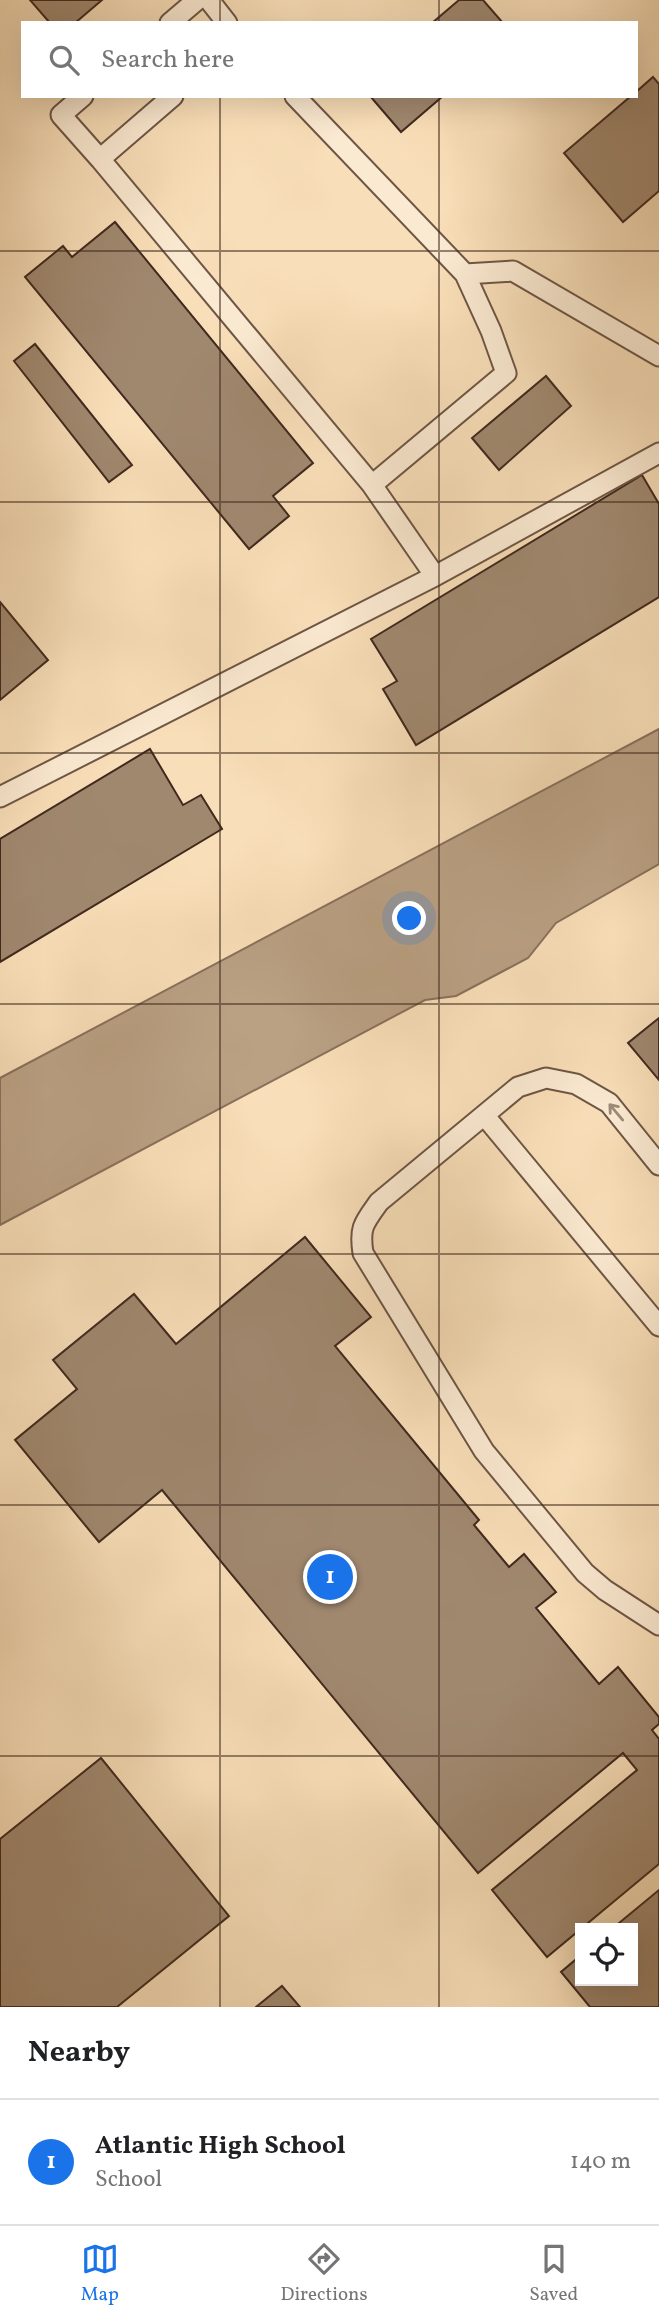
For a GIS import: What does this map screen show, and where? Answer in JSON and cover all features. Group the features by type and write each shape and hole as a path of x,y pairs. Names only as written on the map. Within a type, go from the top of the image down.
{"lane":[{"path":"172,21 197,0"},
{"path":"209,0 225,21"},
{"path":"81,98 61,115 372,485 435,576"},
{"path":"100,159 171,98"},
{"path":"297,98 465,274 491,331 506,373 372,485"},
{"path":"465,274 513,271 659,356"},
{"path":"0,797 435,576 659,453"},
{"path":"659,1166 609,1104 576,1084 545,1079 519,1087 379,1202 366,1220 360,1235 363,1253 491,1458 585,1573 659,1625"},
{"path":"484,1115 659,1326"}],"shaded area":[{"path":"659,729 659,864 556,923 528,958 456,996 425,1000 0,1225 0,1078"}],"building":[{"path":"30,0 102,0 77,21 48,21"},
{"path":"459,0 483,0 501,21 434,21"},
{"path":"653,77 659,84 659,191 623,222 564,153 629,98 638,98 638,90"},
{"path":"372,98 441,98 401,132"},
{"path":"115,222 313,463 273,496 289,516 249,549 25,277 63,246 72,257"},
{"path":"35,344 132,465 109,482 14,361"},
{"path":"546,376 571,406 499,470 472,438"},
{"path":"642,475 659,504 659,597 416,745 383,689 397,681 371,639"},
{"path":"0,602 48,660 0,700"},
{"path":"150,749 183,805 201,795 222,829 0,962 0,839"},
{"path":"659,1018 659,1080 628,1043"},
{"path":"305,1237 371,1317 335,1346 479,1520 474,1525 509,1567 524,1554 556,1592 536,1608 599,1684 618,1667 659,1717 659,1724 652,1730 659,1739 659,1864 588,1923 575,1923 575,1934 547,1957 492,1890 637,1770 623,1753 478,1873 162,1490 99,1542 15,1440 77,1389 53,1360 134,1294 176,1344"},
{"path":"101,1758 229,1916 117,2007 0,2007 0,1839"},
{"path":"659,1890 659,2007 590,2007 561,1972 575,1960 575,1986 638,1986 638,1923 619,1923"},
{"path":"282,1986 300,2007 256,2007"}],"place":[{"name":"Atlantic High School","path":"330,1577"}]}
